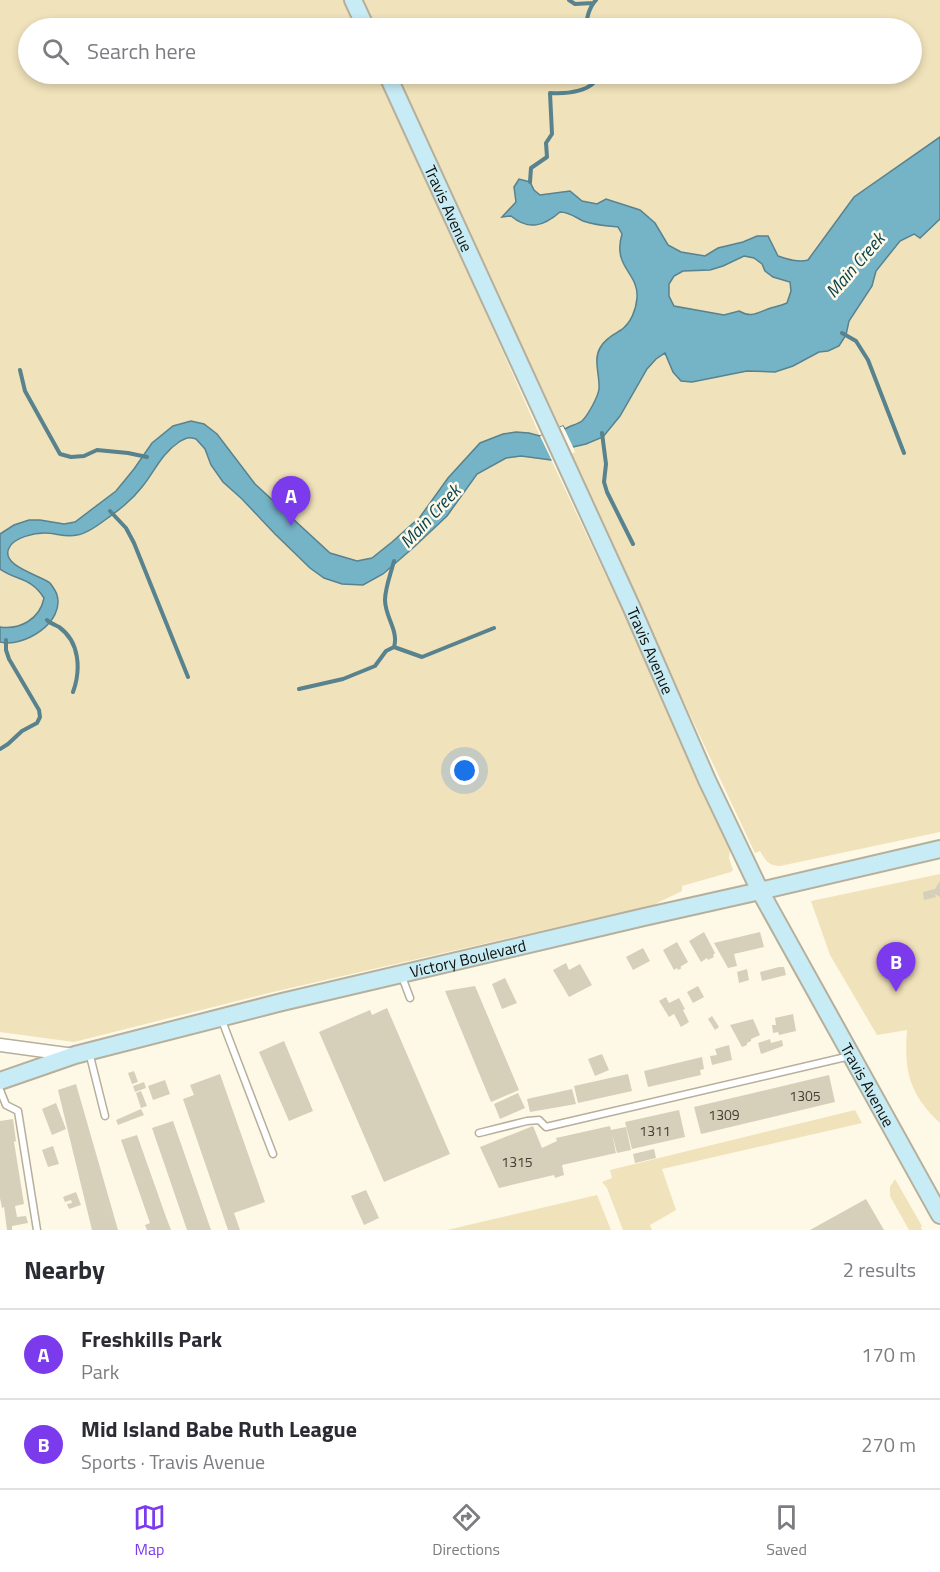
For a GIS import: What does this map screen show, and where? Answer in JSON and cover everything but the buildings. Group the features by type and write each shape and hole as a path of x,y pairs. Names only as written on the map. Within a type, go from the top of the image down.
{"street":[{"path":"353,0 361,18"},
{"name":"Travis Avenue","path":"392,84 631,606 707,780 760,891 940,1215"},
{"name":"Victory Boulevard","path":"0,1081 82,1053 221,1018 644,916 940,849"},
{"path":"0,1045 82,1053"}],"lane":[{"path":"400,974 410,998"},
{"path":"221,1018 273,1154"},
{"path":"82,1053 105,1116"},
{"path":"478,1133 527,1121 539,1120 546,1127 851,1056"},
{"path":"0,1090 6,1105 18,1111 37,1230"}],"shaded area":[{"path":"0,0 347,0 355,18 18,18 18,84 384,84 540,436 636,636 730,850 729,858 733,870 682,886 682,891 653,905 273,992 74,1042 0,1032"},
{"path":"363,0 940,0 940,832 780,866 768,862 760,851 755,853 602,528 571,454 575,452 563,426 560,427 401,84 922,84 922,18 371,18"},
{"path":"940,874 940,1123 921,1102 911,1081 907,1058 907,1030 877,1035 830,955 811,901"},
{"path":"855,1110 862,1123 662,1169 676,1210 650,1225 652,1230 623,1230 607,1188 602,1182 612,1178 610,1170"},
{"path":"895,1179 922,1226 922,1230 909,1230 890,1196 890,1187"},
{"path":"597,1195 611,1230 447,1230"}],"water":[{"name":"Main Creek","path":"940,137 940,219 920,238 914,234 900,241 876,271 872,286 849,321 846,335 839,346 819,352 793,366 775,372 747,371 692,382 681,381 673,372 665,353 647,369 620,416 603,437 573,447 551,460 521,456 506,458 477,474 447,516 383,574 363,585 342,584 324,578 310,568 223,482 211,465 205,449 196,439 186,438 167,452 129,501 91,529 73,536 49,533 25,536 12,544 8,554 10,560 15,565 50,583 56,593 58,605 49,623 31,637 10,643 0,642 0,627 15,627 28,622 38,612 44,598 34,586 0,569 0,534 14,525 29,520 64,524 75,522 116,491 152,443 173,426 191,421 204,424 217,434 255,484 330,553 357,561 372,558 420,517 448,478 480,443 503,434 516,432 540,436 563,426 565,429 582,421 598,392 597,363 600,348 630,320 634,312 637,289 620,255 622,234 618,227 583,221 563,212 536,225 524,224 511,216 502,217 516,202 514,187 519,179 530,182 540,195 570,191 582,201 597,204 606,199 640,210 655,223 668,245 681,252 705,256 718,248 757,236 768,236 778,256 797,261 808,260 854,197","holes":["744,256 754,258 773,277 790,282 791,291 787,303 757,313 739,311 724,315 674,306 669,296 669,284 674,276 683,271 710,270"]}],"pier":[{"path":"563,426 574,449 553,463 540,436"}],"waterway":[{"path":"569,0 575,4 593,3"},
{"path":"587,18 596,0"},
{"path":"530,182 531,168 547,157 546,143 552,134 550,93 579,91 592,84"},
{"path":"842,333 856,341 868,360 904,453"},
{"path":"20,370 25,391 60,454 71,457 84,456 97,450 147,457"},
{"path":"602,433 606,464 604,482 633,544"},
{"path":"110,511 126,528 134,543 188,677"},
{"path":"299,689 343,679 375,666 386,651 394,647 395,635 385,600 394,561"},
{"path":"47,620 66,633 75,648 78,666 73,692"},
{"path":"394,647 422,657 494,628"},
{"path":"0,749 22,731 37,723 40,717 39,710 9,659 6,640"}],"place":[{"name":"Freshkills Park","path":"291,526"},
{"name":"Mid Island Babe Ruth League","path":"896,992"}]}
